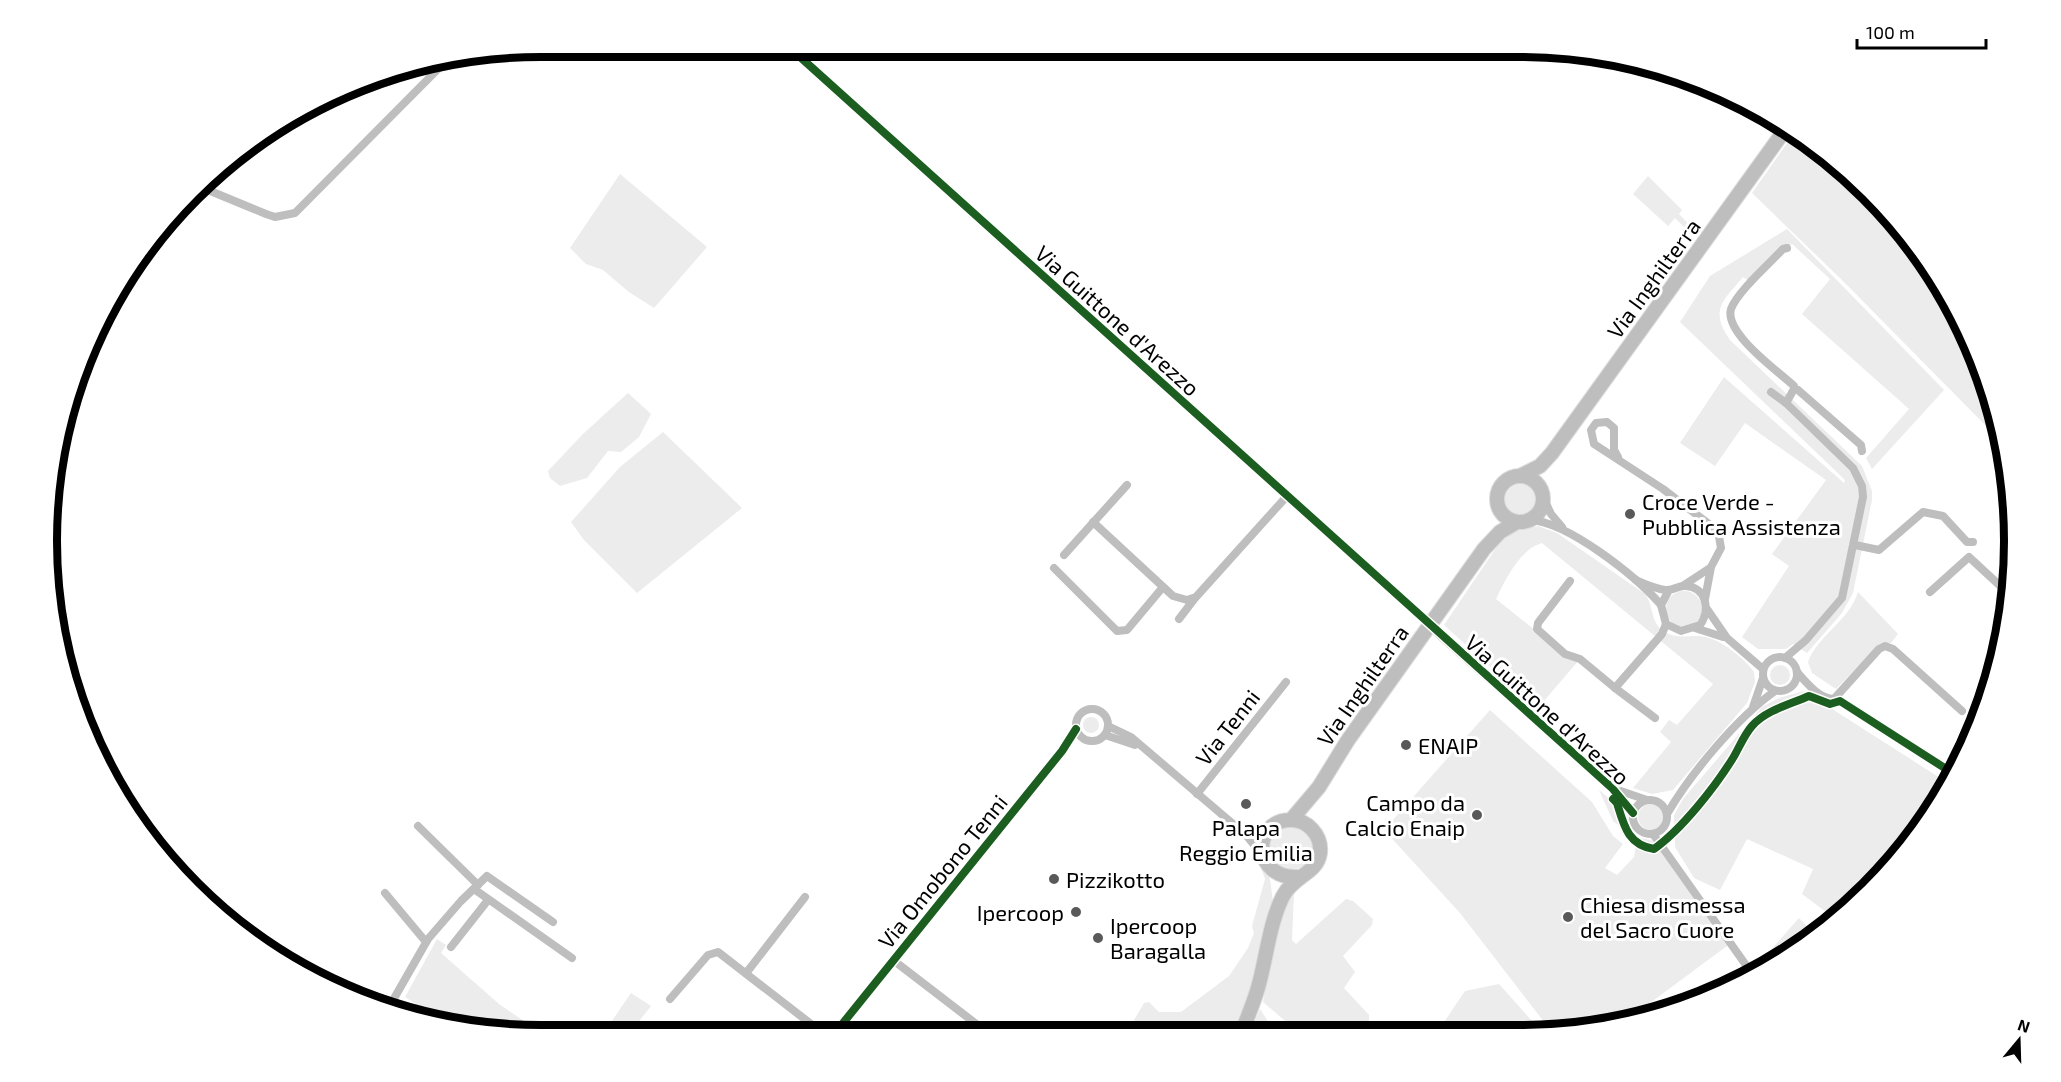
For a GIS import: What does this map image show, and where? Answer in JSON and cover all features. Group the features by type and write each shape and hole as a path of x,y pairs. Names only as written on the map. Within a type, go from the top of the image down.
{"main road":[{"name":"Via Inghilterra","path":"1484,549 1499,510 1496,498 1500,486 1509,478 1522,475 1540,466 1552,453 1782,134"},
{"name":"Via Inghilterra","path":"1269,829 1283,821 1291,820 1319,787 1348,740 1484,549 1500,532 1540,511 1545,471 1552,453"},
{"path":"1522,475 1534,480 1542,494"},
{"path":"1499,510 1504,516 1524,521"},
{"name":"Via Inghilterra","path":"1276,912 1291,883 1310,871 1318,860 1320,847 1312,829 1312,811 1319,787"},
{"path":"1291,820 1299,821 1312,829"},
{"path":"1263,856 1262,847 1269,829"},
{"name":"Via Inghilterra","path":"1245,1025 1260,983 1276,912 1276,891 1271,870 1263,856"},
{"path":"1271,870 1279,875 1298,877"}],"street":[{"name":"Via Guittone d'Arezzo","path":"800,57 1424,619"},
{"path":"208,190 275,217 295,213 439,68"},
{"path":"1787,248 1783,249 1740,296 1731,308 1730,318 1735,330 1748,345 1794,386 1794,389 1861,445 1862,451"},
{"path":"1786,403 1794,389"},
{"path":"1743,650 1771,659 1785,658 1806,640 1842,598 1862,507 1862,486 1858,475 1786,403 1771,392"},
{"path":"1618,458 1718,531 1720,548 1711,567 1704,620 1689,631 1674,630 1662,634"},
{"path":"1064,555 1127,485"},
{"path":"1542,494 1551,514 1564,529"},
{"path":"1179,619 1287,496"},
{"path":"1854,545 1879,550 1923,512 1942,516 1967,542 1972,542"},
{"path":"1524,521 1545,521 1564,529 1636,580 1661,605 1666,624 1662,634 1616,688"},
{"path":"1093,522 1173,596 1187,600 1196,597"},
{"path":"1930,592 1970,557 2002,587"},
{"path":"1054,567 1118,631 1126,630 1163,587"},
{"path":"1636,580 1669,590 1684,585 1711,567"},
{"path":"1570,580 1538,622 1537,629 1565,654 1580,659 1655,718"},
{"path":"1684,585 1696,589 1727,638"},
{"path":"1661,605 1669,590"},
{"path":"1666,624 1674,630"},
{"path":"1695,628 1727,638 1743,650 1763,673 1767,686 1775,691 1784,691 1793,686 1813,689"},
{"name":"Via Guittone d'Arezzo","path":"1437,633 1612,788 1633,813"},
{"path":"1793,686 1795,668 1806,640"},
{"path":"1785,658 1813,689 1828,699 1834,699 1879,649 1885,646 1893,649 1962,711"},
{"path":"1753,707 1763,673 1771,659"},
{"name":"Via Tenni","path":"1197,794 1286,682"},
{"path":"1680,793 1661,803 1647,800 1638,804 1633,813 1637,828 1644,833 1657,832 1667,823 1668,814 1680,793 1753,707 1775,691"},
{"name":"Via Omobono Tenni","path":"842,1025 1062,751 1076,729 1080,714 1090,710 1100,712 1106,730"},
{"path":"1076,729 1084,740"},
{"name":"Via Omobono Tenni","path":"1106,730 1131,737 1143,750 1231,823 1263,856"},
{"name":"Via Omobono Tenni","path":"1062,751 1084,740 1094,741 1106,730"},
{"name":"Via Guittone d'Arezzo","path":"1612,788 1647,800"},
{"path":"1661,803 1668,814"},
{"name":"Via Omobono Tenni","path":"1231,823 1253,831 1269,829"},
{"path":"418,826 488,900 572,958"},
{"path":"1657,832 1668,852 1748,968"},
{"path":"392,1001 426,942 487,876 553,922"},
{"path":"385,893 426,942"},
{"path":"747,972 805,897"},
{"path":"451,947 488,900"},
{"path":"670,999 708,955 714,952 725,956 747,972 813,1025"},
{"path":"893,960 978,1025"}],"shaded area":[{"path":"1790,139 1815,157 1862,199 1904,246 1939,299 1967,356 1991,431 1844,282 1752,193"},
{"path":"620,174 707,247 654,308 629,292 603,270 586,264 570,248"},
{"path":"1648,176 1682,210 1679,214 1695,231 1692,235 1675,218 1668,226 1633,194"},
{"path":"1787,229 1944,390 1872,469 1866,458 1909,409 1802,314 1830,279 1792,244 1783,249 1752,283 1743,277 1721,306 1720,321 1730,340 1862,466 1872,491 1853,593 1842,613 1807,653 1793,644 1786,649 1758,649 1742,637 1789,566 1772,554 1826,480 1745,423 1715,466 1680,443 1724,377 1844,483 1845,480 1680,322 1710,276"},
{"path":"628,393 651,414 639,437 621,452 608,451 587,478 560,486 550,478 548,471 583,434"},
{"path":"663,432 742,508 637,593 584,540 571,522 620,467"},
{"path":"1520,480 1532,486 1538,498 1532,510 1520,516 1508,510 1502,498 1508,486"},
{"path":"1538,526 1557,533 1645,594 1660,628 1671,635 1702,636 1715,640 1745,661 1754,672 1755,682 1747,703 1673,790 1652,794 1633,788 1671,742 1660,732 1669,720 1677,725 1713,684 1542,543 1527,551 1521,558 1509,574 1496,599 1565,654 1580,659 1537,709 1444,625 1500,542 1513,531"},
{"path":"1684,591 1696,597 1702,609 1696,621 1684,627 1672,621 1666,609 1672,597"},
{"path":"1858,592 1898,634 1891,643 1880,644 1836,689 1812,673 1808,662 1819,644 1848,611"},
{"path":"1780,665 1787,668 1790,675 1787,682 1780,685 1773,682 1770,675 1773,668"},
{"path":"1804,691 1941,779 1904,836 1884,860 1828,914 1802,894 1813,869 1747,839 1720,890 1694,878 1675,847 1674,815 1683,799 1762,707 1779,698"},
{"path":"1490,710 1592,802 1613,836 1623,844 1605,868 1617,875 1634,857 1637,837 1654,841 1731,943 1640,1010 1583,1021 1546,1024 1460,913 1384,830"},
{"path":"1091,717 1099,725 1091,733 1083,725"},
{"path":"1599,790 1625,812 1629,820 1627,825 1621,827 1613,821"},
{"path":"1651,804 1660,808 1664,817 1660,826 1651,830 1642,826 1638,817 1642,808"},
{"path":"1291,826 1306,833 1313,848 1306,863 1291,870 1276,863 1269,848 1276,833"},
{"path":"1258,859 1270,879 1273,902 1256,978 1239,1025 1131,1025 1144,1003 1149,1002 1159,1012 1181,1012 1229,976 1248,948 1254,933 1252,926 1265,879"},
{"path":"1294,892 1292,940 1296,944 1346,899 1353,901 1373,919 1372,925 1343,956 1355,972 1344,988 1369,1015 1369,1025 1290,1025 1263,1002 1277,927 1287,900"},
{"path":"1799,918 1810,929 1789,943 1762,960"},
{"path":"437,939 446,945 441,953 499,1004 529,1025 447,1016 428,1012 405,997"},
{"path":"1499,984 1535,1025 1442,1025 1465,991"},
{"path":"631,993 651,1006 636,1025 609,1025"},
{"path":"1260,1009 1270,1025 1253,1025"}],"cycle path":[{"path":"800,57 1612,788 1633,813"},
{"path":"1613,799 1617,803 1628,833 1638,843 1654,849 1687,819 1726,769 1747,733 1758,720 1809,696 1830,704 1840,701 1946,769"},
{"path":"841,1025 1062,751 1076,729"}],"place":[{"name":"Croce Verde - Pubblica Assistenza","path":"1630,514"},
{"name":"ENAIP","path":"1406,745"},
{"name":"Palapa Reggio Emilia","path":"1246,804"},
{"name":"Campo da Calcio Enaip","path":"1477,815"},
{"name":"Pizzikotto","path":"1054,879"},
{"name":"Ipercoop","path":"1076,912"},
{"name":"Chiesa dismessa del Sacro Cuore","path":"1568,917"},
{"name":"Ipercoop Baragalla","path":"1098,938"}]}
